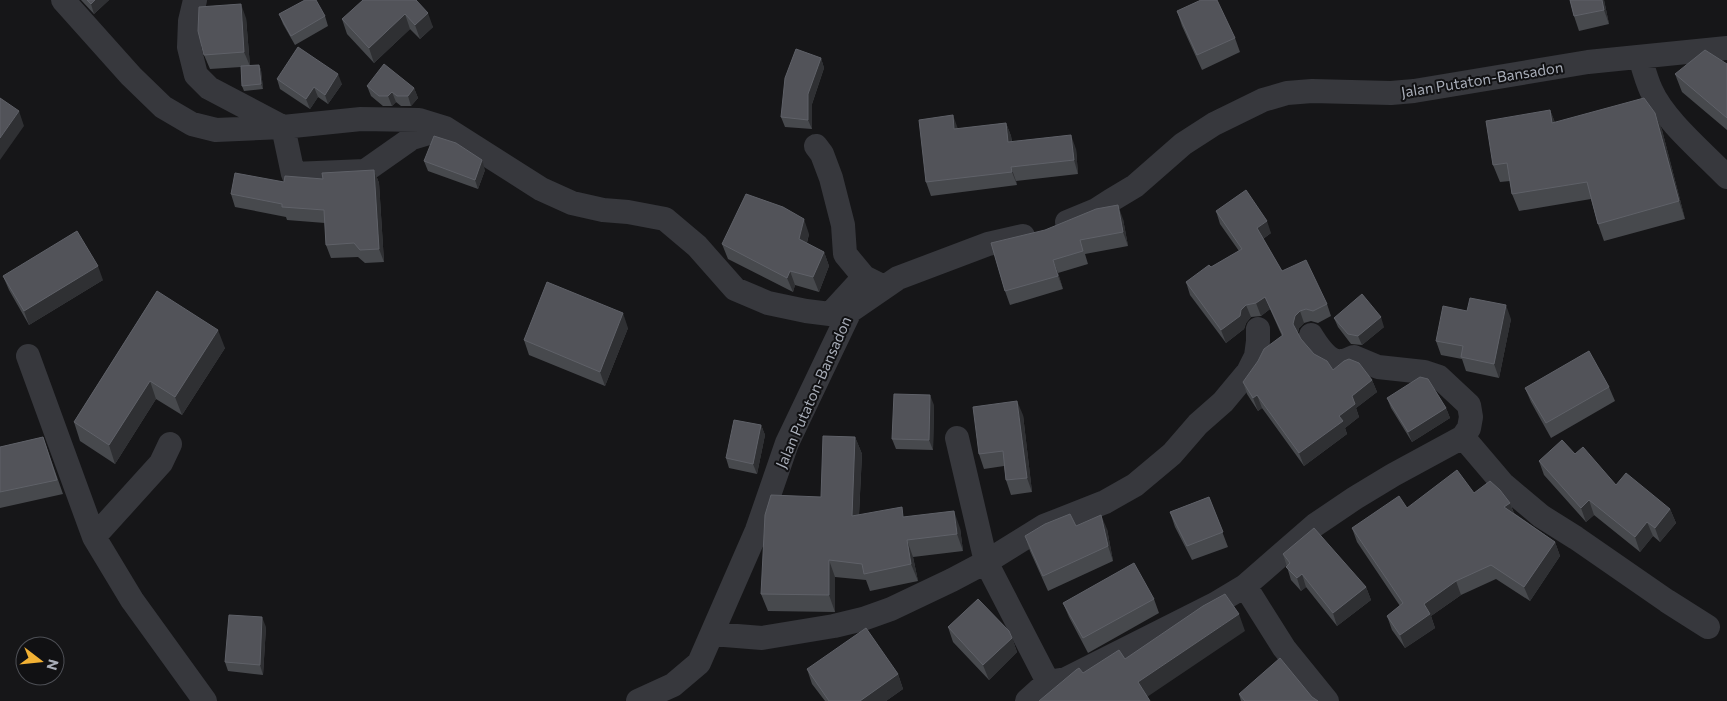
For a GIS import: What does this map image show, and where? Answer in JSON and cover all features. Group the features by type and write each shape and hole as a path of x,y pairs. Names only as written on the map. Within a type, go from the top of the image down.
{"street":[{"path":"63,0 131,76 162,107 192,124 216,130 283,127 361,119 419,120 444,128 541,189 572,202 604,210 628,212 666,220 697,246 735,289 768,303 830,314 874,282 845,254 843,225 833,187 822,154 816,146"},
{"path":"195,0 190,21 189,47 196,75 209,88 283,127"},
{"name":"Jalan Putaton-Bansadon","path":"638,701 673,685 699,664 757,530 787,443 850,311 874,282 898,278 988,244 1047,230 1096,210 1134,186 1183,144 1214,124 1263,100 1287,93 1312,91 1391,93 1414,91 1588,62 1727,48"},
{"path":"1640,56 1651,90 1658,102 1679,128 1727,177"},
{"path":"283,127 292,174 365,171 412,138 444,128"},
{"path":"712,634 762,638 834,626 863,619 891,609 986,562 1044,526 1105,502 1135,485 1152,472 1172,454 1198,424 1223,402 1248,372 1256,356 1258,329"},
{"path":"1027,701 1048,682 1066,680 1198,613 1245,586 1315,525 1393,475 1463,437 1469,428 1471,417 1469,405 1439,377 1424,372 1378,368 1354,357 1342,361 1332,360 1319,348 1312,335"},
{"path":"28,356 94,537 132,600 200,695 221,701"},
{"path":"1463,437 1502,484 1541,516 1708,627"},
{"path":"957,438 986,562 1048,682"},
{"path":"94,537 161,463 170,444"},
{"path":"1245,586 1284,648 1327,701"}],"building":[{"path":"87,0 95,0 91,4"},
{"path":"305,0 316,0 325,16 291,36 279,14"},
{"path":"363,0 416,0 428,13 415,25 405,14 369,48 342,19"},
{"path":"1201,0 1217,0 1235,38 1197,55 1177,11"},
{"path":"1570,0 1602,0 1604,10 1574,16"},
{"path":"241,4 244,52 204,55 198,31 199,7"},
{"path":"298,47 338,74 325,95 314,87 306,99 277,79"},
{"path":"796,49 821,58 808,94 808,120 781,117 785,78"},
{"path":"1705,50 1727,64 1727,118 1675,74"},
{"path":"384,64 414,88 408,96 397,96 392,92 388,96 379,96 367,86"},
{"path":"259,65 261,84 242,86 241,66"},
{"path":"0,98 19,111 0,138"},
{"path":"1644,98 1655,113 1679,201 1598,224 1587,182 1512,194 1507,163 1493,165 1486,121 1550,110 1552,123"},
{"path":"953,115 954,129 1006,123 1008,142 1071,135 1074,160 1011,167 1012,172 926,182 919,120"},
{"path":"434,136 456,143 482,160 475,180 424,161"},
{"path":"374,170 379,249 360,250 354,243 326,245 324,210 282,207 282,204 231,194 235,173 284,182 285,176 323,179 322,173"},
{"path":"1246,190 1267,221 1257,228 1282,271 1306,260 1327,304 1313,311 1306,309 1300,311 1295,316 1293,324 1301,339 1314,354 1327,361 1333,370 1349,359 1359,363 1372,380 1352,396 1355,404 1339,416 1343,421 1299,453 1257,395 1253,398 1243,382 1264,349 1283,335 1265,297 1256,303 1246,305 1241,310 1240,316 1221,330 1186,282 1209,265 1211,267 1242,249 1216,211"},
{"path":"746,194 783,207 804,219 799,239 824,252 813,277 790,271 787,278 722,244"},
{"path":"1118,205 1123,232 1080,240 1083,251 1053,260 1058,276 1005,291 991,243 1045,230 1096,209"},
{"path":"77,231 98,266 24,311 3,276"},
{"path":"547,282 623,313 600,372 524,340"},
{"path":"157,291 218,330 175,397 150,381 109,445 74,422"},
{"path":"1362,294 1381,317 1358,336 1348,334 1334,318"},
{"path":"1470,298 1506,305 1494,364 1461,357 1463,346 1436,341 1443,306 1467,311"},
{"path":"1589,351 1609,387 1546,423 1525,388"},
{"path":"1420,377 1428,379 1446,408 1408,432 1387,398"},
{"path":"894,394 930,395 929,440 892,439"},
{"path":"1017,401 1027,478 1006,480 1003,451 979,454 973,407"},
{"path":"734,420 761,425 753,464 726,458"},
{"path":"823,436 855,437 852,516 902,507 903,517 954,511 957,534 907,540 911,564 864,574 862,564 829,560 829,595 761,594 765,515 771,495 821,497"},
{"path":"43,437 57,480 0,492 0,447"},
{"path":"1562,440 1575,454 1583,447 1616,485 1626,473 1670,509 1655,528 1647,522 1635,537 1589,500 1581,508 1539,461"},
{"path":"1457,470 1474,493 1490,481 1510,503 1504,507 1555,542 1524,587 1491,565 1456,581 1424,604 1430,614 1400,635 1387,616 1403,603 1352,528 1399,496 1407,508"},
{"path":"1209,497 1223,532 1187,546 1170,512"},
{"path":"1070,514 1076,526 1101,515 1108,546 1043,576 1025,536 1045,524"},
{"path":"1314,528 1366,587 1333,613 1302,574 1297,578 1286,567 1290,563 1283,554"},
{"path":"1134,563 1154,599 1083,638 1063,603"},
{"path":"1225,594 1239,614 1138,682 1150,701 1039,701 1079,668 1083,673 1119,650 1125,659 1203,606"},
{"path":"978,599 1009,631 1012,638 983,665 948,627"},
{"path":"229,615 262,617 260,665 225,662"},
{"path":"866,628 898,674 860,701 829,701 807,669"},
{"path":"1280,658 1312,697 1318,701 1245,701 1239,694"}]}
